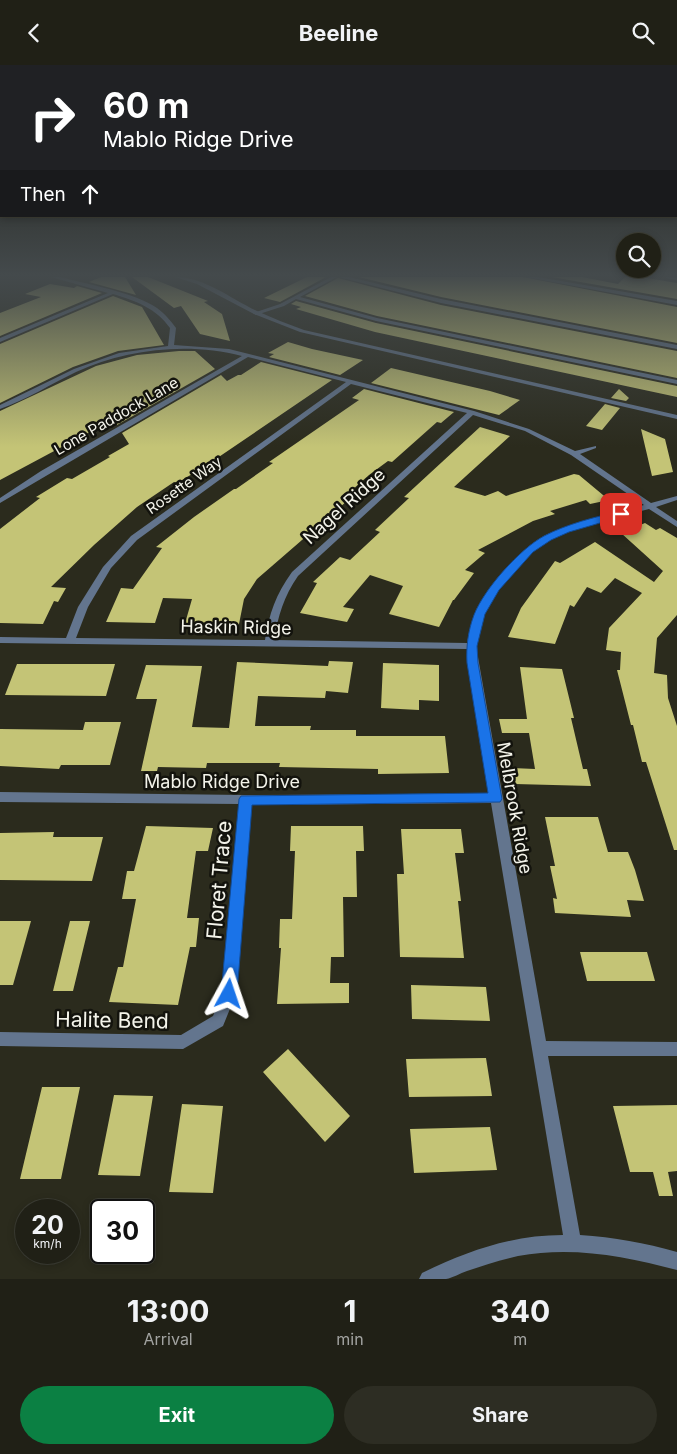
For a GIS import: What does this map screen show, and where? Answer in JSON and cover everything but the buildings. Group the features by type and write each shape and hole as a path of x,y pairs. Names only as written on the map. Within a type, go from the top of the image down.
{"street":[{"path":"0,341 17,334"},
{"path":"171,347 172,334"},
{"path":"314,334 677,417"},
{"path":"446,334 677,382"},
{"path":"609,334 677,347"},
{"path":"0,407 76,370 109,357 171,347 215,349 472,412 527,430 574,453 677,525"},
{"name":"Lone Paddock Lane","path":"0,501 44,473 246,356"},
{"name":"Rosette Way","path":"70,641 83,607 107,567 134,537 350,382"},
{"name":"Nagel Ridge","path":"269,644 274,608 294,573 472,412"},
{"path":"574,453 594,447"},
{"name":"Melbrook Ridge","path":"573,1242 471,646 479,614 519,559 530,550 547,538 566,530 676,498"},
{"name":"Haskin Ridge","path":"0,640 471,646"},
{"name":"Mablo Ridge Drive","path":"0,797 496,799"},
{"name":"Floret Trace","path":"218,1021 229,994 245,799"},
{"name":"Halite Bend","path":"0,1039 183,1042 218,1021"},
{"path":"539,1048 677,1049"},
{"path":"428,1279 454,1265 512,1247 573,1242 643,1250 677,1261"}],"route":[{"path":"229,994 245,799 496,799 472,663 471,646 479,614 495,588 519,559 547,538 566,530 621,514"}]}
